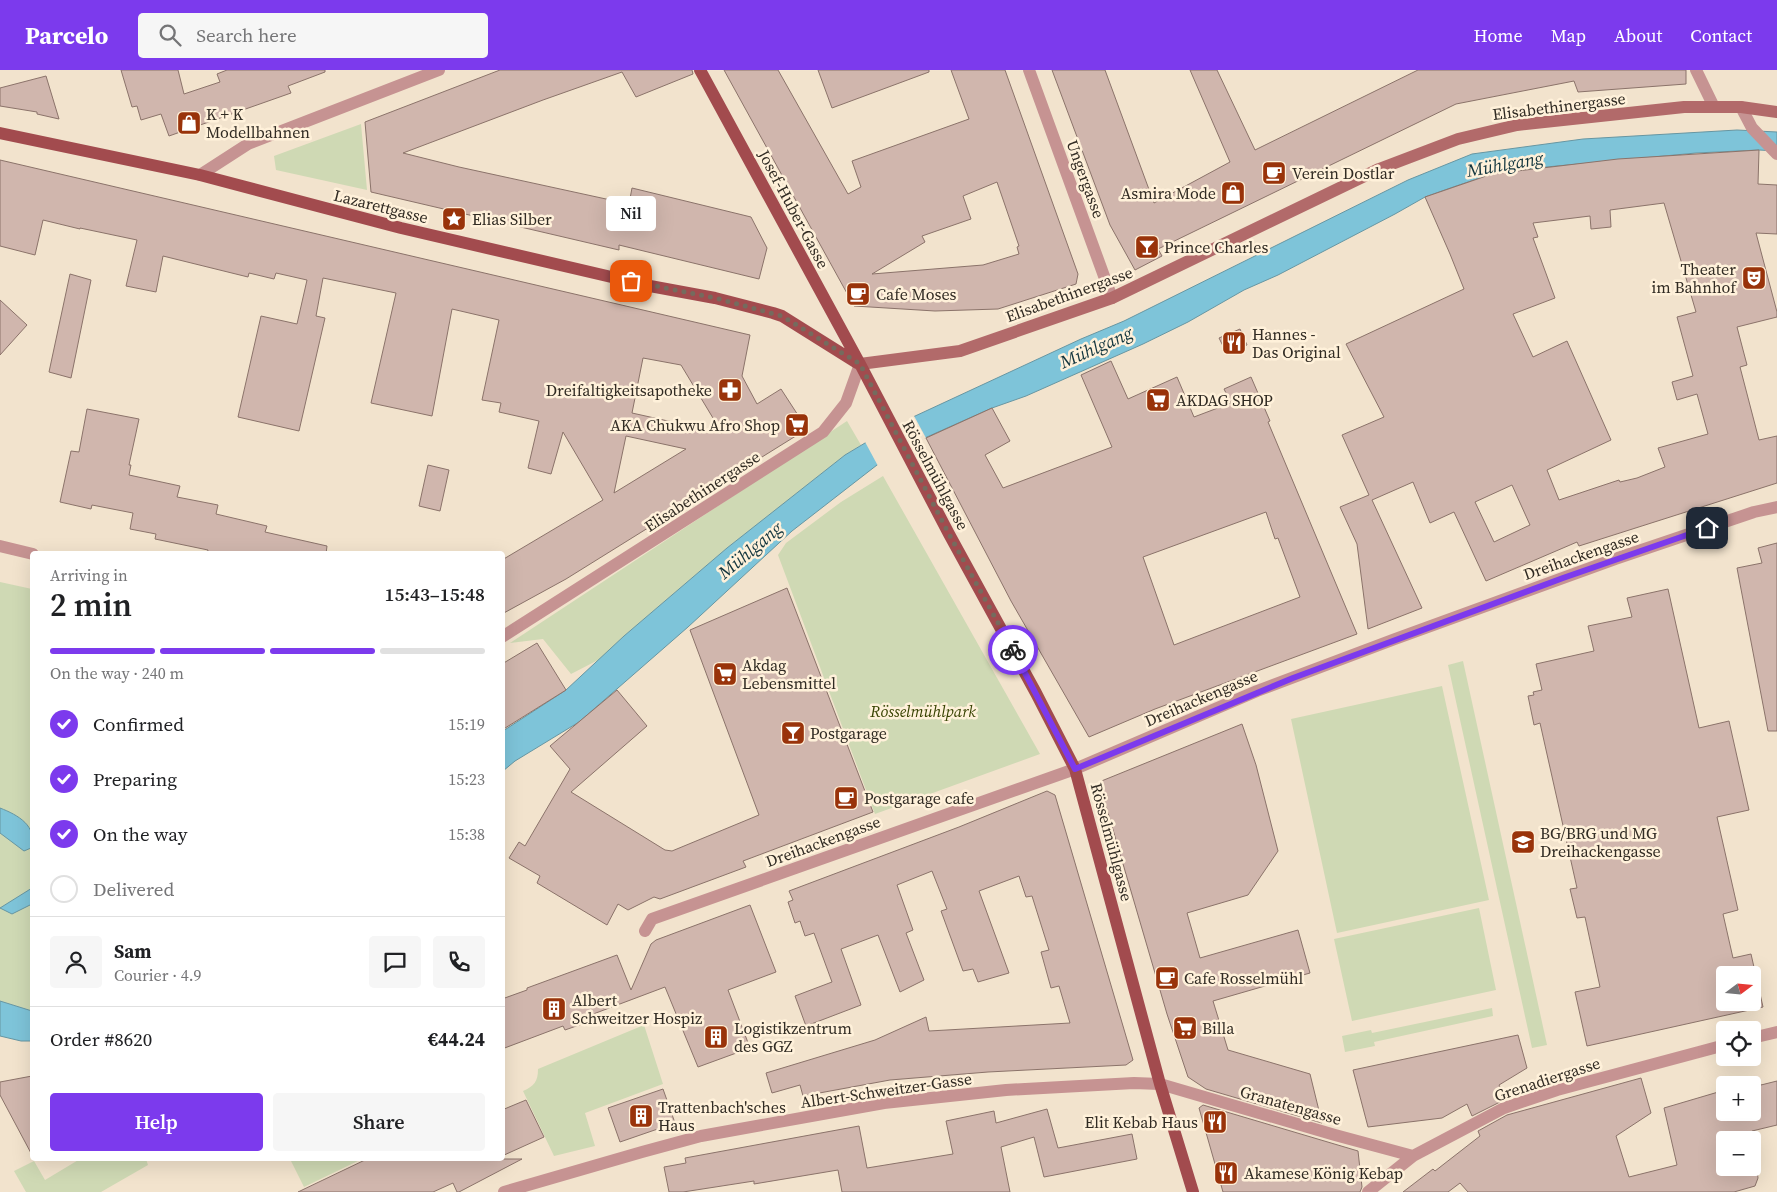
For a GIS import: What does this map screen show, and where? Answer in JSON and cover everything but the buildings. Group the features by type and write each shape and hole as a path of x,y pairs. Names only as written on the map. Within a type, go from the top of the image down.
{"main road":[{"name":"Josef-Huber-Gasse","path":"700,70 860,364"},
{"name":"Elisabethinergasse","path":"860,364 960,351 1112,298 1378,170 1458,138 1517,125 1684,107 1740,107 1777,112"},
{"name":"Lazarettgasse","path":"0,133 200,176 401,228 650,286 715,298 772,313 782,316 860,364"},
{"name":"Rösselmühlgasse","path":"860,364 1075,769 1160,1084 1193,1192"}],"street":[{"path":"200,176 248,144 439,70"},
{"name":"Ungergasse","path":"1029,70 1112,298"},
{"path":"1696,70 1714,107"},
{"path":"1740,107 1752,128 1777,154"},
{"name":"Elisabethinergasse","path":"506,636 823,432 846,403 860,364"},
{"name":"Dreihackengasse","path":"645,931 652,919 1075,769 1257,691 1395,639 1615,559 1754,512 1777,507"},
{"path":"0,546 30,553"},
{"path":"1761,1036 1777,1032"},
{"name":"Grenadiergasse","path":"1368,1192 1413,1156 1504,1108 1557,1090 1716,1047"},
{"name":"Albert-Schweitzer-Gasse","path":"504,1192 701,1136 884,1103 1006,1090 1134,1083 1160,1084"},
{"name":"Granatengasse","path":"1160,1084 1413,1156"}],"green space":[{"path":"361,124 367,190 276,170 274,156"},
{"path":"847,421 861,445 845,455 727,548 624,636 602,658 571,674 543,639 510,643"},
{"name":"Rösselmühlpark","path":"883,476 1040,754 875,814 778,555 786,543 841,502"},
{"path":"0,582 30,589 30,1010 0,1001"},
{"path":"1463,661 1547,1045 1532,1048 1448,665"},
{"path":"1442,686 1489,900 1337,933 1291,719"},
{"path":"1479,908 1496,990 1352,1021 1334,939"},
{"path":"1492,1008 1493,1016 1374,1042 1375,1046 1345,1052 1342,1036 1371,1030 1372,1033"},
{"path":"644,1025 663,1084 585,1113 595,1146 554,1156 523,1091 535,1083 538,1069"},
{"path":"34,1161 45,1180 77,1161 147,1161 148,1165 101,1192 26,1192 14,1171"},
{"path":"291,1161 358,1161 304,1187"}],"water":[{"name":"Mühlgang","path":"1737,130 1777,132 1777,151 1696,153 1525,169 1492,174 1425,197 1143,344 900,449 792,531 688,627 579,722 515,761 505,769 505,730 566,690 624,636 727,548 845,455 885,431 1081,339 1124,321 1408,180 1472,154 1583,139"},
{"path":"0,808 25,822 30,830 30,848 24,851 0,833"},
{"path":"30,889 30,905 12,914 0,908"},
{"path":"0,1001 30,1010 30,1041 0,1036"}],"pier":[{"path":"913,414 926,438 878,466 864,440"}],"way so far":[{"path":"631,281 715,298 782,316 860,364 949,534 1013,650"}],"place":[{"name":"K + K Modellbahnen","path":"189,123"},
{"name":"Verein Dostlar","path":"1274,173"},
{"name":"Asmira Mode","path":"1233,193"},
{"name":"Elias Silber","path":"454,219"},
{"name":"Prince Charles","path":"1147,247"},
{"name":"Theater im Bahnhof","path":"1754,278"},
{"name":"Nil","path":"631,281"},
{"name":"Cafe Moses","path":"858,294"},
{"name":"Hannes - Das Original","path":"1234,343"},
{"name":"Dreifaltigkeitsapotheke","path":"730,390"},
{"name":"AKDAG SHOP","path":"1158,400"},
{"name":"AKA Chukwu Afro Shop","path":"797,425"},
{"name":"Akdag Lebensmittel","path":"725,674"},
{"name":"Postgarage","path":"793,733"},
{"name":"Postgarage cafe","path":"846,798"},
{"name":"BG/BRG und MG Dreihackengasse","path":"1523,842"},
{"name":"Cafe Rosselmühl","path":"1167,978"},
{"name":"Albert Schweitzer Hospiz","path":"554,1009"},
{"name":"Billa","path":"1185,1028"},
{"name":"Logistikzentrum des GGZ","path":"716,1037"},
{"name":"Trattenbach'sches Haus","path":"641,1116"},
{"name":"Elit Kebab Haus","path":"1215,1122"},
{"name":"Akamese König Kebap","path":"1226,1173"}],"route":[{"path":"1013,650 1075,769 1257,691 1615,559 1707,528"}]}
